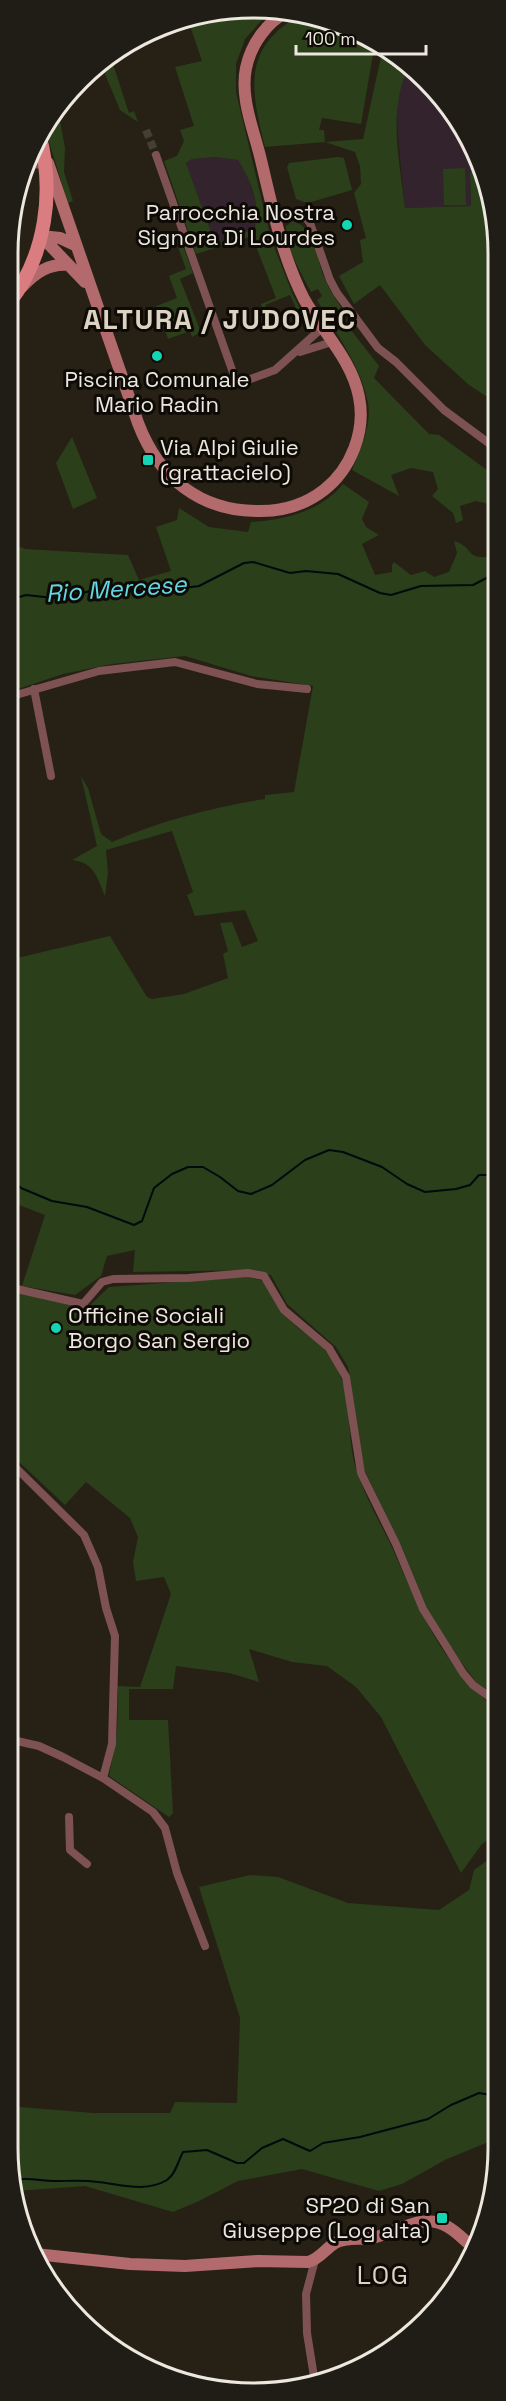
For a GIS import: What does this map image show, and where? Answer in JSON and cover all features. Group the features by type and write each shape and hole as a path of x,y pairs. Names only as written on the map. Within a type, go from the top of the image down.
{"main road":[{"path":"18,290 28,274 40,236 48,188 43,147"}],"street":[{"path":"37,162 46,159 90,291 142,435 157,461 179,485 216,505 231,509 274,510 304,502 333,483 347,464 358,435 361,411 351,374 304,298 288,264 249,114 245,80 246,67 256,43 268,26 276,20"},
{"path":"156,155 237,384 275,370 322,328"},
{"path":"274,215 292,213 304,216 310,224 337,293 378,348 396,362 444,410 488,443"},
{"path":"40,236 60,238 75,245"},
{"path":"40,236 84,280 90,291"},
{"path":"18,293 27,282 46,268 57,264 69,265"},
{"path":"297,352 332,342"},
{"path":"18,694 99,671 175,662 257,684 307,690"},
{"path":"34,689 51,776"},
{"path":"18,1289 83,1304 102,1282 113,1279 248,1273 264,1276 284,1310 321,1338 340,1364 346,1377 361,1473 396,1544 423,1609 463,1673 473,1685 488,1696"},
{"path":"18,1470 84,1535 98,1567 106,1608 115,1636 112,1744 103,1778"},
{"path":"18,1741 39,1746 103,1778 153,1812 165,1828 177,1873 205,1946"},
{"path":"69,1817 70,1850 87,1864"},
{"path":"43,2255 130,2264 185,2266 258,2261 287,2263 315,2260 335,2243 343,2240 376,2236 425,2221 442,2224 468,2243"},
{"path":"314,2375 306,2317 306,2294 315,2260"}],"shaded area":[{"path":"405,74 408,76 430,98 457,136 474,172 470,172 471,206 405,208 398,135 397,103 401,82"},
{"path":"216,157 238,160 247,174 256,203 254,229 215,243 186,163 192,159"}],"green space":[{"path":"263,19 245,39 236,64 236,92 271,239 293,295 308,324 300,317 290,295 265,305 269,316 264,317 261,304 276,298 252,236 196,254 164,161 177,156 184,141 180,130 194,126 175,67 202,61 190,26 222,20","holes":["216,157 238,160 247,176 256,202 254,229 215,243 186,163 192,159"]},
{"path":"292,22 314,26 329,30 374,51 361,124 322,118 319,130 324,130 325,142 265,147 256,107 255,72 268,41"},
{"path":"381,56 406,74 398,100 397,118 398,155 405,208 471,206 470,172 474,172 476,177 486,222 488,253 488,397 469,385 425,345 380,285 354,304 339,276 363,262 360,240 366,238 354,193 361,184 360,166 355,152 325,142 363,139"},
{"path":"113,65 129,113 134,111 138,122 120,110 104,72"},
{"path":"60,120 65,148 64,172 73,201 68,203 48,138"},
{"path":"344,158 352,190 311,202 296,199 287,167 289,163"},
{"path":"465,168 466,205 444,205 443,169"},
{"path":"293,221 308,231 322,273 341,307 337,312 379,366 374,378 429,434 439,435 488,471 488,504 476,501 460,506 463,520 456,523 453,513 432,496 438,489 433,472 411,468 391,475 399,496 352,470 367,429 369,411 365,389 354,363 317,300 322,296 318,289 311,292 295,260 288,243 286,226"},
{"path":"173,233 179,235 193,273 180,279 199,327 199,333 192,337 190,331 168,339 156,306 177,298 169,276 186,269"},
{"path":"72,437 97,498 73,509 56,463"},
{"path":"343,484 369,502 362,519 366,527 379,535 362,544 375,575 392,572 394,562 411,575 425,571 434,577 449,572 457,553 454,541 474,555 488,557 488,1691 476,1682 429,1613 403,1550 364,1469 348,1367 336,1347 287,1304 271,1275 254,1270 133,1272 135,1250 107,1256 101,1276 75,1295 22,1286 45,1215 18,1204 18,958 110,936 147,997 152,999 184,994 228,978 223,954 228,951 220,923 232,922 242,947 258,941 245,910 195,916 187,895 193,892 172,831 106,850 108,873 105,896 90,867 72,860 97,846 81,776 88,788 101,834 112,842 187,816 265,799 265,795 294,792 313,686 251,676 185,656 112,664 63,674 18,689 18,546 25,549 128,555 139,580 171,571 156,527 177,520 179,508 209,527 248,532 251,522 277,519 302,512 334,493"},
{"path":"248,1277 263,1281 285,1315 318,1343 335,1364 344,1386 353,1458 367,1497 433,1634 460,1673 488,1701 488,1840 482,1844 461,1873 381,1717 356,1687 327,1666 292,1662 249,1649 259,1682 229,1673 176,1666 173,1689 129,1689 129,1720 168,1720 173,1813 169,1817 109,1776 117,1734 118,1686 140,1687 171,1594 164,1577 136,1581 133,1562 138,1537 130,1518 86,1482 65,1505 18,1461 18,1292 86,1309 109,1287"},
{"path":"488,1860 488,2141 486,2143 447,2159 402,2184 379,2191 302,2169 238,2181 173,2212 85,2186 22,2191 18,2148 18,2107 93,2113 170,2113 175,2102 237,2103 240,2018 199,1887 250,1875 278,1877 348,1903 439,1910 469,1890 474,1870"}],"waterway":[{"name":"Rio Mercese","path":"18,597 26,595 54,598 72,596 108,586 144,591 199,586 244,563 253,562 290,573 306,571 338,574 380,593 391,595 421,586 473,585 488,577"},
{"path":"18,1185 52,1201 87,1207 134,1225 142,1221 154,1188 172,1174 188,1167 203,1167 238,1191 251,1194 272,1185 305,1160 329,1150 343,1152 382,1167 407,1184 425,1192 456,1189 470,1185 479,1175 488,1175"},
{"path":"20,2179 88,2181 132,2187 150,2186 159,2184 170,2177 183,2152 207,2150 237,2163 244,2163 262,2148 283,2139 310,2151 323,2143 360,2137 428,2119 451,2105 479,2093 488,2094"}],"tunnel":[{"path":"146,130 156,155"}],"place":[{"name":"Parrocchia Nostra Signora Di Lourdes","path":"347,225"},
{"name":"Piscina Comunale Mario Radin","path":"157,356"},
{"name":"Via Alpi Giulie (grattacielo)","path":"148,460"},
{"name":"Officine Sociali Borgo San Sergio","path":"56,1328"},
{"name":"SP20 di San Giuseppe (Log alta)","path":"442,2218"}],"district":[{"name":"ALTURA / JUDOVEC","path":"220,319"},
{"name":"LOG","path":"383,2275"}]}
